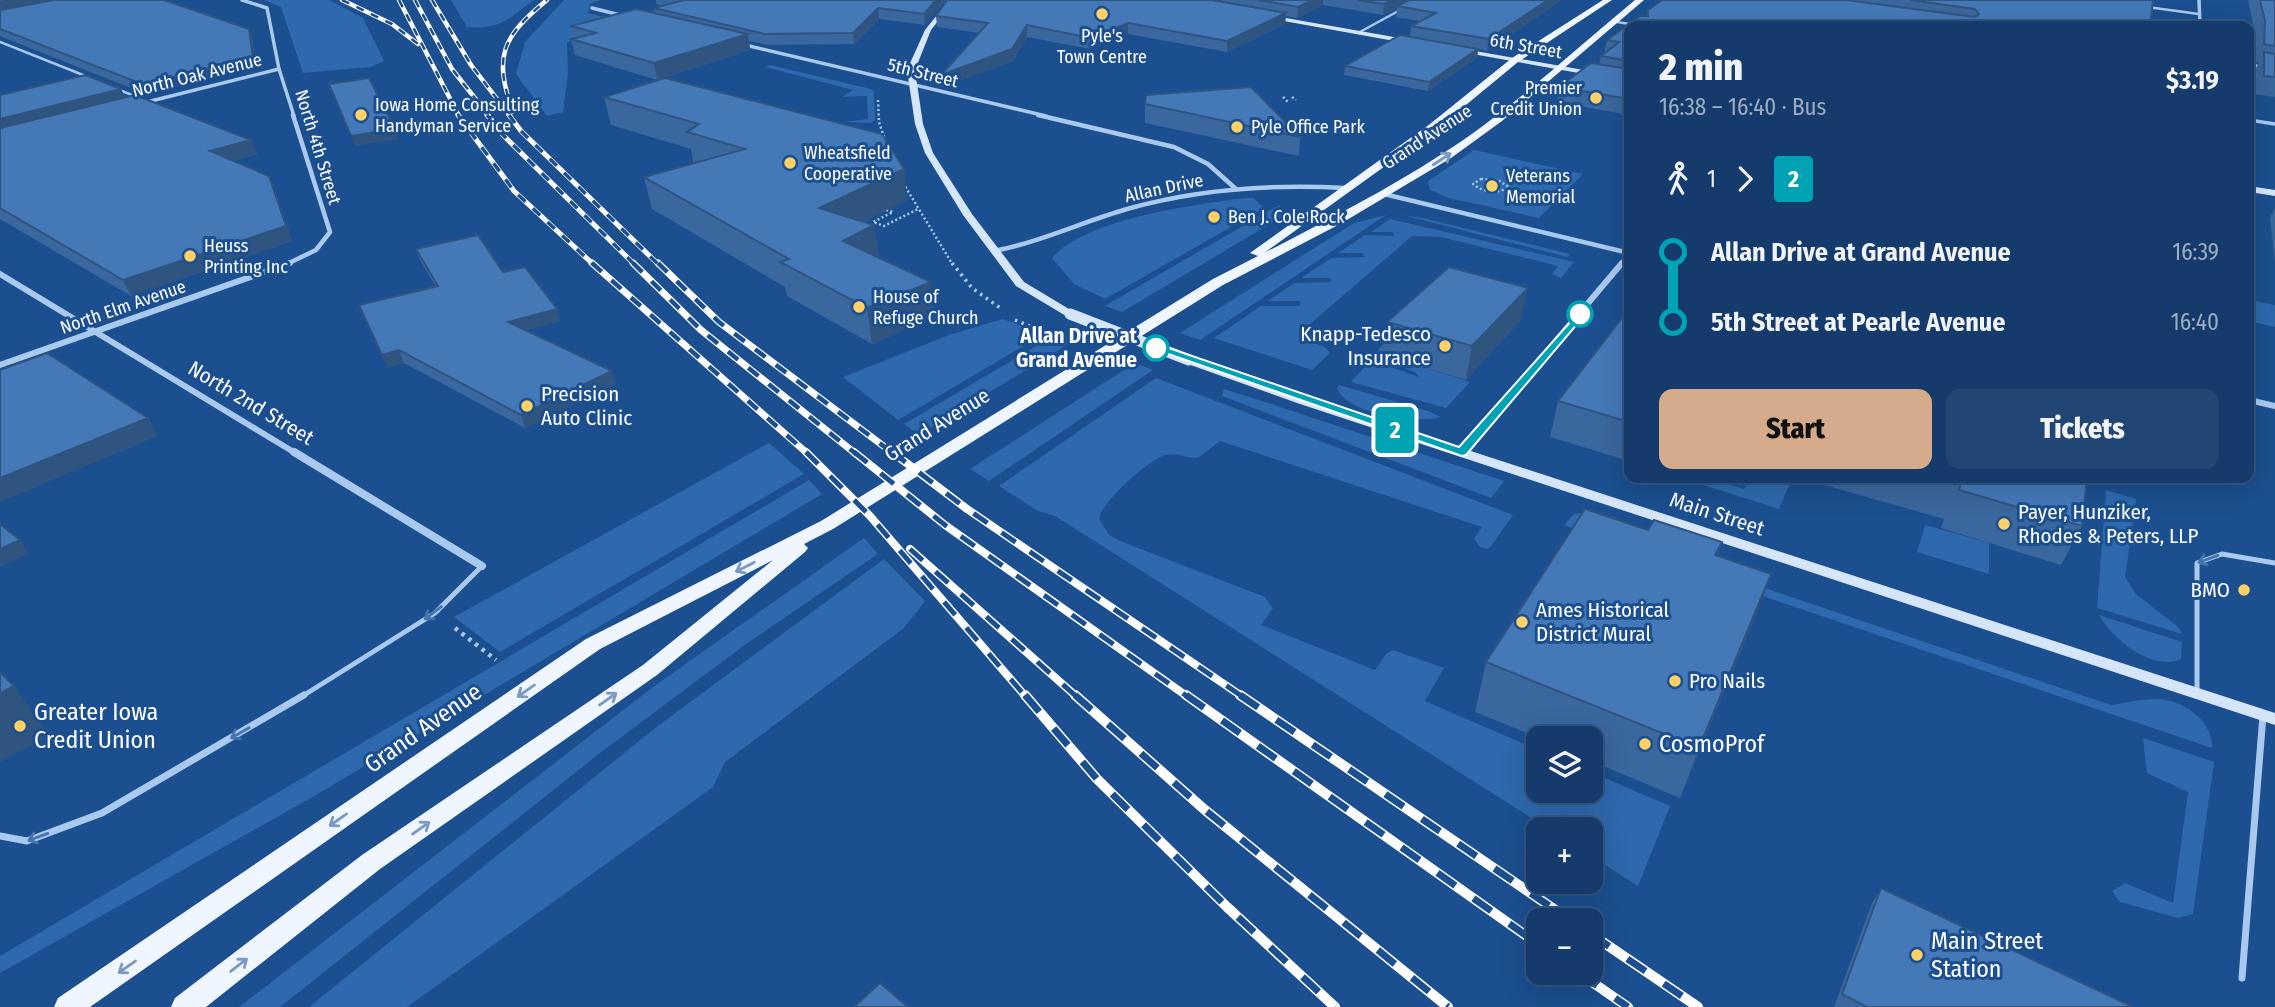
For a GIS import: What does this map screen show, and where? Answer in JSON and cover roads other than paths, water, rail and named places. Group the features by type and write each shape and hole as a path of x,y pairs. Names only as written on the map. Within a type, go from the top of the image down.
{"main road":[{"name":"Grand Avenue","path":"1218,282 1434,126 1515,60 1608,0"},
{"name":"Grand Avenue","path":"68,1007 593,645 827,525 1218,282 1384,194 1474,137 1617,22 1640,0"},
{"name":"Grand Avenue","path":"186,1007 371,862 650,670 827,525"}],"street":[{"name":"North 4th Street","path":"242,0 267,8 279,69 330,232 328,240 307,256 256,275"},
{"path":"911,84 911,70 928,30 952,0"},
{"path":"2199,0 2200,21"},
{"path":"592,8 631,18"},
{"path":"1259,15 1427,45"},
{"name":"5th Street","path":"735,43 1174,147 1208,164 1236,189"},
{"name":"6th Street","path":"1454,50 1624,79"},
{"path":"2254,66 2275,69"},
{"name":"North Oak Avenue","path":"139,104 279,69"},
{"name":"Main Street","path":"911,84 929,153 994,251 1020,284 1070,314 1189,360 1462,452 2269,717"},
{"name":"Allan Drive","path":"994,251 1032,243 1099,217 1150,203 1236,189 1296,186 1345,188"},
{"path":"2254,189 2275,193"},
{"path":"1384,194 1624,253"},
{"path":"1462,452 1624,260"},
{"name":"North 2nd Street","path":"0,274 482,566"},
{"name":"North Elm Avenue","path":"0,365 256,275"},
{"path":"2254,401 2275,406"}],"lane":[{"path":"1358,33 1407,6"},
{"path":"2140,6 2199,14"},
{"path":"1617,22 1624,23"},
{"path":"0,42 89,78"},
{"path":"113,88 148,102"},
{"path":"2254,121 2275,124"},
{"path":"2197,694 2197,563 2222,554 2275,563"},
{"path":"0,836 27,841 102,813 346,671 435,612 482,566"},
{"path":"2242,978 2269,717"}],"railway":[{"path":"342,0 392,24 418,44"},
{"path":"399,0 459,116"},
{"path":"415,0 452,69 489,116"},
{"path":"432,0 471,65 510,116"},
{"path":"513,112 504,76 506,49 520,25 547,0"},
{"path":"458,115 514,191 594,265"},
{"path":"487,115 503,135 635,265"},
{"path":"509,115 521,131 659,265"},
{"path":"592,263 808,454"},
{"path":"633,263 701,330 856,454"},
{"path":"658,263 719,322 894,454"},
{"path":"854,452 945,525 1188,697"},
{"path":"892,452 967,509 1243,697"},
{"path":"808,454 870,516 1026,697"},
{"path":"910,549 1077,697"},
{"path":"1025,695 1097,779 1227,907 1335,1007"},
{"path":"1075,695 1205,810 1448,1007"},
{"path":"1186,695 1526,936"},
{"path":"1240,695 1552,908"},
{"path":"1603,942 1698,1007"},
{"path":"1596,985 1628,1007"}],"place":[{"name":"Pyle's Town Centre","path":"1102,14"},
{"name":"Premier Credit Union","path":"1596,98"},
{"name":"Iowa Home Consulting Handyman Service","path":"361,115"},
{"name":"Pyle Office Park","path":"1237,127"},
{"name":"Wheatsfield Cooperative","path":"790,163"},
{"name":"Veterans Memorial","path":"1492,186"},
{"name":"Ben J. Cole Rock","path":"1214,217"},
{"name":"Heuss Printing Inc","path":"190,256"},
{"name":"House of Refuge Church","path":"859,307"},
{"name":"Knapp-Tedesco Insurance","path":"1445,346"},
{"name":"Allan Drive at Grand Avenue","path":"1156,348"},
{"name":"Precision Auto Clinic","path":"527,406"},
{"name":"Payer, Hunziker, Rhodes & Peters, LLP","path":"2004,524"},
{"name":"BMO","path":"2244,590"},
{"name":"Ames Historical District Mural","path":"1522,622"},
{"name":"Pro Nails","path":"1675,681"},
{"name":"Greater Iowa Credit Union","path":"20,726"},
{"name":"CosmoProf","path":"1645,744"},
{"name":"Main Street Station","path":"1917,955"}]}
